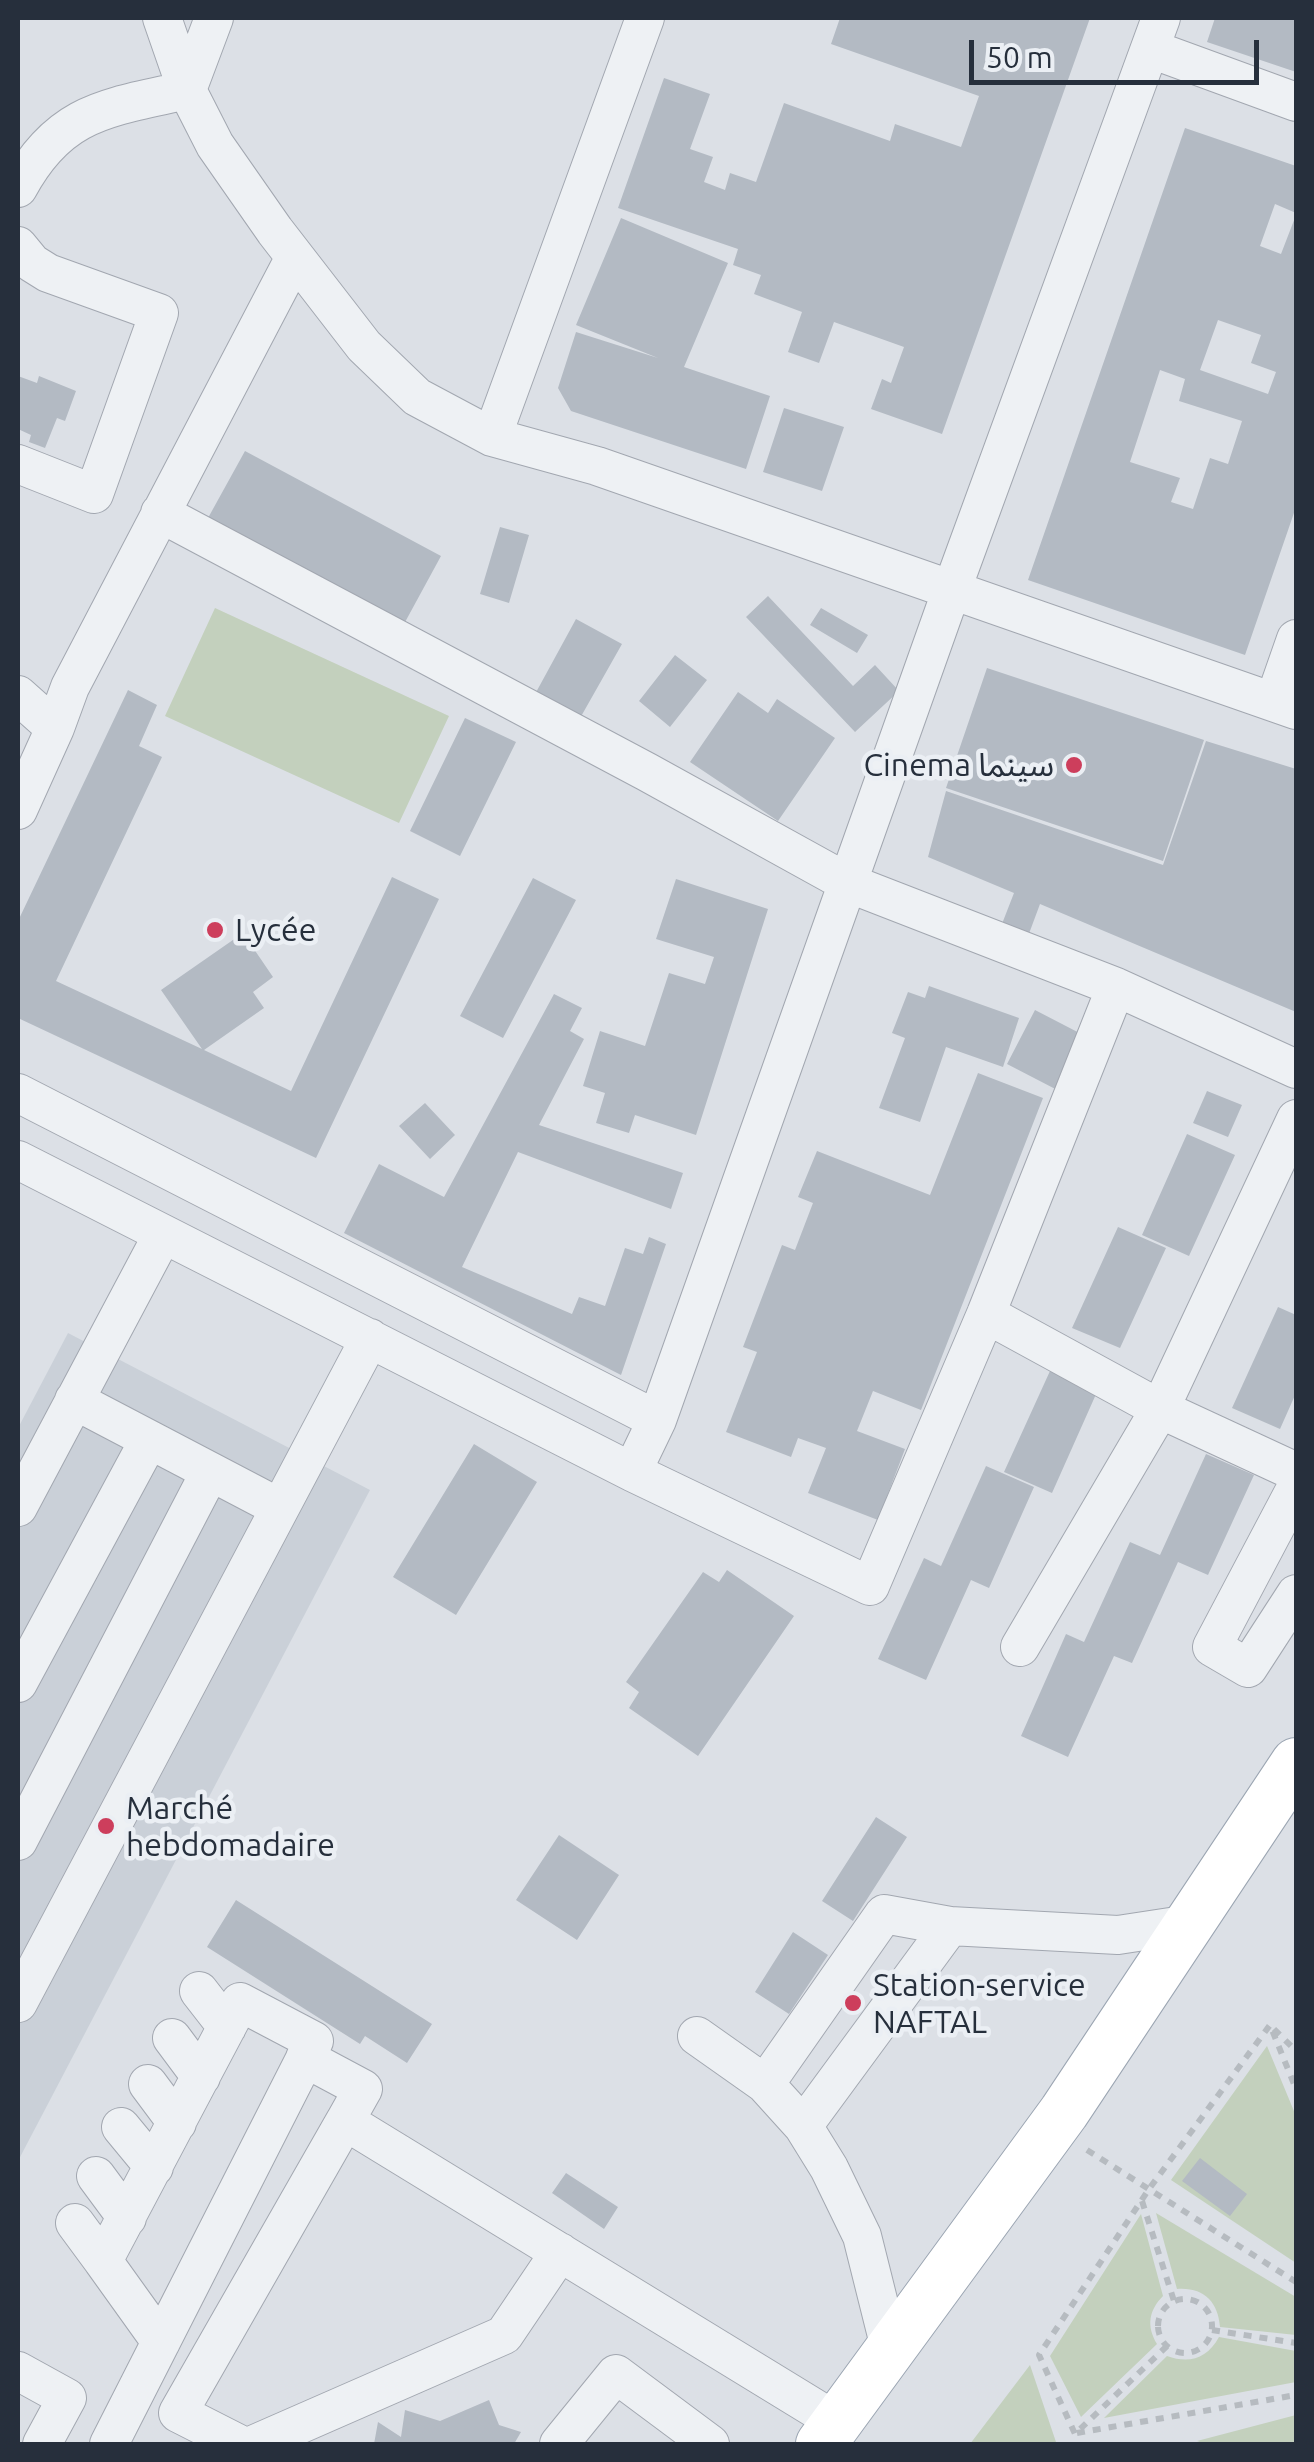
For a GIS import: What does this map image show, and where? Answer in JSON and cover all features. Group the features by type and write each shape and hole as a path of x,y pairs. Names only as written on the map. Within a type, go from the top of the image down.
{"main road":[{"path":"829,2433 1052,2128 1296,1763"}],"street":[{"path":"162,18 187,90 216,145 364,346 417,397 492,436 596,466 1285,706 1296,639"},
{"path":"187,90 214,18"},
{"path":"492,436 645,18"},
{"path":"632,1472 657,1420 952,588 1156,33 1296,102"},
{"path":"18,188 33,161 60,132 82,118 111,107 187,90"},
{"path":"18,246 32,263 48,273 159,313 94,494 18,464"},
{"path":"18,810 70,687 295,256"},
{"path":"160,513 848,883 1116,987 1296,1069"},
{"path":"18,695 55,728"},
{"path":"18,1160 632,1472 870,1586 986,1314 1116,987"},
{"path":"18,1093 657,1420"},
{"path":"1020,1647 1160,1408 1296,1119"},
{"path":"18,1508 163,1234"},
{"path":"986,1314 1160,1408 1296,1472"},
{"path":"18,2003 370,1338"},
{"path":"74,1400 280,1508"},
{"path":"18,1683 149,1440"},
{"path":"18,1841 210,1472"},
{"path":"1296,1488 1212,1648 1248,1668 1296,1594"},
{"path":"765,2084 884,1914 950,1926 1118,1935 1190,1924"},
{"path":"803,2126 950,1926"},
{"path":"108,2444 161,2342 314,2041 240,2002 165,2146 161,2342"},
{"path":"697,2036 765,2084 803,2126 829,2168 862,2236 890,2348"},
{"path":"239,2444 178,2412 363,2089 305,2058"},
{"path":"135,2107 165,2146"},
{"path":"135,2107 165,2146"},
{"path":"135,2107 165,2146"},
{"path":"135,2107 165,2146"},
{"path":"135,2107 165,2146"},
{"path":"135,2107 165,2146"},
{"path":"346,2121 560,2252 829,2433"},
{"path":"255,2444 504,2335 560,2252"},
{"path":"559,2444 616,2374 710,2444"},
{"path":"27,2376 67,2398 42,2444"}],"path":[{"path":"1270,2025 1296,2051"},
{"path":"1270,2025 1296,2089"},
{"path":"1075,2434 1038,2355 1149,2189 1270,2025"},
{"path":"1052,2128 1296,2282"},
{"path":"1142,2201 1174,2301"},
{"path":"1189,2299 1203,2306 1212,2330 1208,2341 1196,2351 1181,2353 1167,2346 1158,2333 1158,2318 1167,2305 1189,2299"},
{"path":"1212,2330 1296,2344"},
{"path":"1075,2434 1167,2346"},
{"path":"1075,2434 1296,2394"}],"shaded area":[{"name":"Marché hebdomadaire","path":"68,1333 370,1490 18,2161 18,1428"}],"green space":[{"path":"215,608 449,716 399,823 165,716"},
{"path":"1267,2046 1296,2116 1296,2263 1171,2180"},
{"path":"1156,2213 1296,2297 1296,2335 1220,2327 1208,2298 1194,2290 1177,2289"},
{"path":"1141,2214 1163,2296 1151,2318 1157,2344 1081,2417 1050,2356"},
{"path":"1219,2337 1296,2351 1296,2382 1104,2418 1167,2356 1197,2358"},
{"path":"1030,2365 1056,2442 1187,2443 970,2444"},
{"path":"1296,2415 1296,2444 1197,2441"}],"building":[{"path":"840,18 1090,18 942,434 871,409 882,379 891,383 904,347 834,322 819,363 788,352 802,312 754,294 761,275 733,265 738,249 618,208 664,78 710,94 690,149 713,157 704,182 725,190 730,173 756,182 784,103 890,141 895,124 961,147 979,96 831,44"},
{"path":"1215,18 1296,18 1296,72 1207,42"},
{"path":"1185,128 1296,166 1296,213 1275,204 1260,246 1281,254 1296,215 1296,507 1245,655 1028,580","holes":["1218,320 1261,335 1251,363 1276,372 1268,394 1200,370","1160,370 1185,379 1179,401 1242,421 1228,464 1210,458 1193,509 1171,502 1180,478 1130,462"]},
{"path":"621,218 728,263 684,367 770,396 746,469 571,411 558,388 576,332 658,358 576,325"},
{"path":"18,376 37,383 39,376 76,391 65,421 57,418 45,448 29,442 31,435 18,429"},
{"path":"784,408 844,427 822,491 763,472"},
{"path":"245,451 441,556 404,624 208,518"},
{"path":"500,527 529,535 509,603 480,594"},
{"path":"768,596 853,686 875,665 899,691 855,732 746,617"},
{"path":"821,608 868,635 857,653 810,625"},
{"path":"576,619 622,644 579,720 534,696"},
{"path":"675,655 707,680 670,727 639,701"},
{"path":"987,668 1204,740 1163,861 946,788"},
{"path":"128,690 157,705 139,746 162,757 56,981 202,1049 161,990 243,933 273,977 253,992 264,1008 204,1050 291,1091 392,877 439,899 316,1158 18,1018 18,921"},
{"path":"738,692 768,713 777,699 835,738 778,821 690,762"},
{"path":"465,718 516,742 460,856 410,831"},
{"path":"1206,741 1296,769 1296,1012 1040,904 1027,939 1000,929 1014,893 928,857 946,791 1163,865"},
{"path":"533,878 576,900 503,1038 460,1016"},
{"path":"676,879 768,909 696,1135 635,1115 629,1133 596,1123 605,1093 583,1086 600,1031 645,1046 669,973 705,984 714,957 656,939"},
{"path":"929,986 1019,1018 1003,1067 946,1047 920,1122 879,1108 905,1038 892,1033 908,992 925,998"},
{"path":"554,994 582,1008 570,1031 584,1039 539,1125 683,1173 671,1209 518,1152 462,1267 572,1314 579,1297 605,1306 625,1248 643,1254 649,1237 666,1244 621,1375 344,1233 379,1164 444,1197"},
{"path":"1035,1010 1091,1039 1063,1093 1007,1064"},
{"path":"978,1073 1043,1098 921,1410 873,1391 857,1431 905,1449 878,1520 808,1493 826,1448 798,1438 791,1457 726,1432 757,1352 743,1347 782,1245 795,1250 813,1203 798,1197 817,1151 930,1195"},
{"path":"1207,1091 1242,1105 1228,1137 1193,1123"},
{"path":"425,1103 455,1135 430,1159 399,1126"},
{"path":"1187,1134 1235,1155 1189,1256 1142,1235"},
{"path":"1118,1227 1166,1248 1120,1348 1072,1328"},
{"path":"1278,1307 1296,1315 1296,1393 1280,1429 1232,1408"},
{"path":"1050,1371 1097,1392 1052,1493 1004,1472"},
{"path":"474,1444 537,1482 456,1615 393,1577"},
{"path":"1206,1454 1254,1475 1208,1575 1178,1562 1132,1663 1114,1656 1068,1757 1021,1736 1066,1634 1084,1642 1130,1542 1160,1555"},
{"path":"986,1466 1034,1487 989,1588 971,1580 926,1680 878,1659 924,1558 941,1566"},
{"path":"727,1570 794,1616 698,1756 629,1708 639,1692 626,1682 703,1572 719,1582"},
{"path":"876,1817 907,1837 853,1921 822,1901"},
{"path":"559,1835 619,1875 577,1940 516,1900"},
{"path":"236,1900 432,2024 407,2063 365,2036 360,2044 207,1947"},
{"path":"793,1932 828,1955 789,2014 755,1992"},
{"path":"1200,2158 1247,2194 1230,2216 1182,2181"},
{"path":"566,2173 618,2207 604,2229 552,2193"},
{"path":"489,2400 499,2425 521,2432 514,2444 374,2444 378,2422 401,2437 405,2410 440,2421"}],"place":[{"name":"Cinema سينما","path":"1074,765"},
{"name":"Lycée","path":"215,930"},
{"name":"Marché hebdomadaire","path":"106,1826"},
{"name":"Station-service NAFTAL","path":"853,2003"}]}
